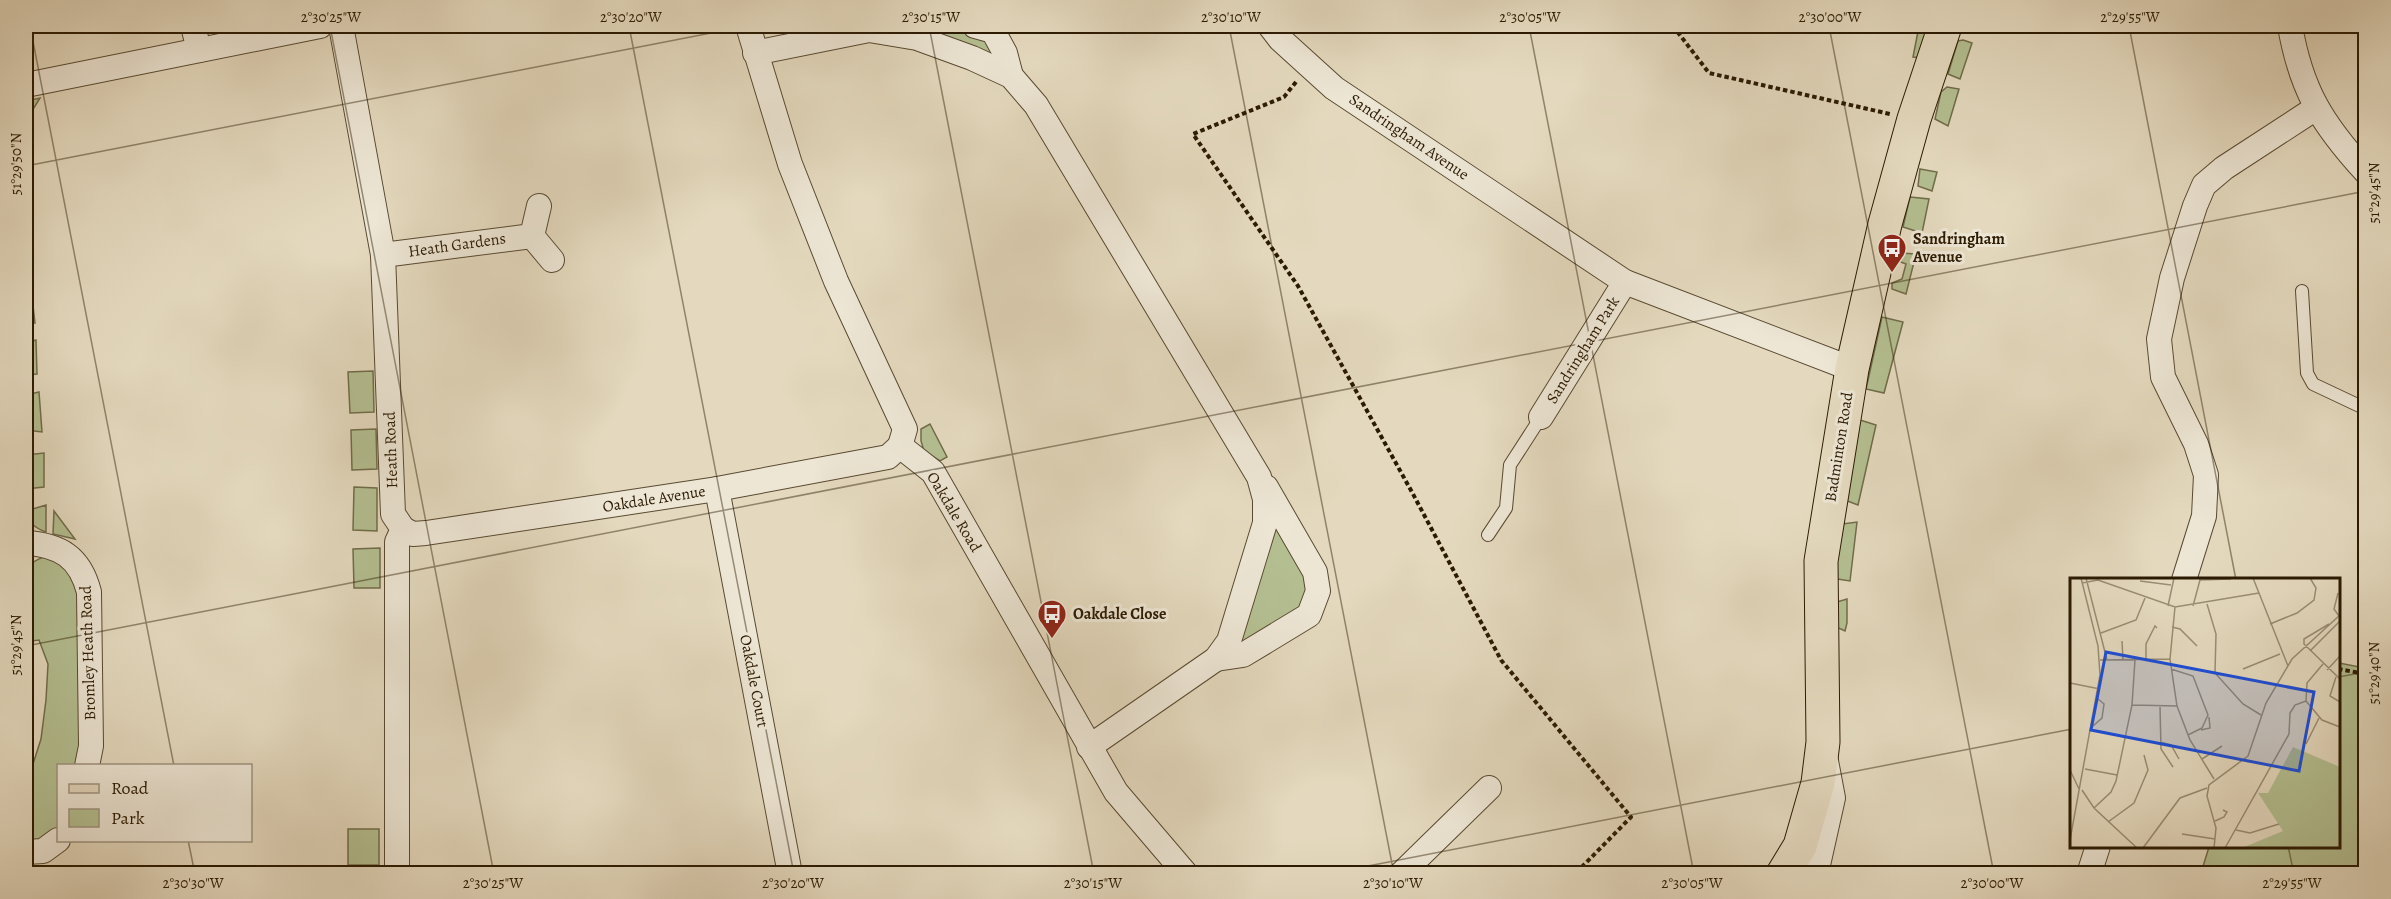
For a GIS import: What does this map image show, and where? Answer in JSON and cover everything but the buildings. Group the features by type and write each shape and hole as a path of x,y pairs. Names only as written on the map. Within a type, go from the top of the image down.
{"main road":[{"name":"Badminton Road","path":"1784,873 1800,846 1818,783 1823,742 1821,561 1852,369 1885,224 1914,120 1945,26"}],"street":[{"path":"193,26 199,50"},
{"path":"26,83 320,26"},
{"name":"Heath Road","path":"341,26 383,255 393,514 403,529"},
{"path":"748,26 754,53 790,164 836,280 905,429 900,446"},
{"path":"975,26 993,31 1005,53 1011,76"},
{"name":"Sandringham Avenue","path":"1270,26 1280,39 1334,88 1625,282 1852,369"},
{"path":"2290,26 2296,60 2316,108 2340,144 2366,172"},
{"path":"754,53 872,28 917,38 972,58 1011,76 1036,105 1315,572 1318,591 1309,615 1243,655 1216,659"},
{"path":"2184,578 2204,516 2206,475 2196,444 2163,377 2159,339 2172,278 2204,185 2224,168 2316,108"},
{"path":"539,206 532,236 552,260"},
{"name":"Heath Gardens","path":"383,255 532,236"},
{"name":"Sandringham Park","path":"1541,417 1625,282"},
{"name":"Oakdale Avenue","path":"403,529 413,534 426,533 717,489 888,457 900,446"},
{"name":"Oakdale Road","path":"900,446 933,472 1116,792 1186,873"},
{"path":"1089,747 1216,659 1230,640 1265,523 1265,499 1260,477"},
{"name":"Oakdale Court","path":"717,489 790,873"},
{"path":"397,873 398,542 403,529"},
{"name":"Bromley Heath Road","path":"26,543 47,544 63,551 85,576 88,592 91,746 87,764"},
{"path":"1816,873 1833,798 1823,742"},
{"path":"1401,873 1489,788"},
{"path":"26,852 43,851 58,842"},
{"path":"2089,873 2097,848"}],"lane":[{"path":"2302,291 2307,373 2313,384 2366,409"},
{"path":"1488,535 1506,508 1510,465 1541,417"}],"path":[{"path":"1674,26 1709,73 1914,120"},
{"path":"1308,64 1284,97 1193,134 1298,286 1501,660 1631,817 1575,873"},
{"path":"2340,669 2366,674"},
{"path":"1582,866 1589,873"}],"green space":[{"path":"905,26 953,26 986,36 992,49 990,54"},
{"path":"1919,26 1931,27 1922,58 1913,57"},
{"path":"1958,41 1972,43 1960,79 1948,74"},
{"path":"1947,87 1959,89 1948,126 1935,119 1941,92"},
{"path":"40,98 30,114 28,131 26,131 26,101"},
{"path":"1920,169 1937,172 1932,191 1918,186"},
{"path":"1910,197 1929,199 1922,233 1903,227"},
{"path":"1900,253 1916,254 1906,294 1892,289 1892,283 1902,279 1906,264 1898,261"},
{"path":"31,289 35,323 26,323 26,290"},
{"path":"1882,317 1903,322 1884,393 1866,389"},
{"path":"36,340 37,374 26,375 26,343"},
{"path":"373,371 374,412 350,413 348,372"},
{"path":"39,392 42,432 26,430 26,395"},
{"path":"1857,419 1876,425 1858,505 1842,499"},
{"path":"930,424 947,457 940,461 924,451 921,441 921,429"},
{"path":"376,429 377,469 352,470 351,430"},
{"path":"44,453 44,487 26,489 26,455"},
{"path":"354,487 377,488 377,531 353,530"},
{"path":"46,505 46,532 28,519 26,511"},
{"path":"54,511 75,539 53,534"},
{"path":"1857,522 1850,581 1831,578 1835,525"},
{"path":"1275,526 1311,581 1301,614 1236,646"},
{"path":"380,548 380,588 354,588 353,549"},
{"path":"46,556 62,560 77,579 82,764 57,764 57,835 31,842 26,835 26,786 41,739 48,664 39,640 32,641 25,602 26,572 35,561"},
{"path":"1847,599 1845,631 1834,626 1830,604"},
{"path":"2340,663 2365,668 2365,873 2201,873 2209,848 2340,848"},
{"path":"348,829 379,829 379,865 348,865"}],"place":[{"name":"Sandringham Avenue","path":"1892,274"},
{"name":"Oakdale Close","path":"1052,640"}]}
